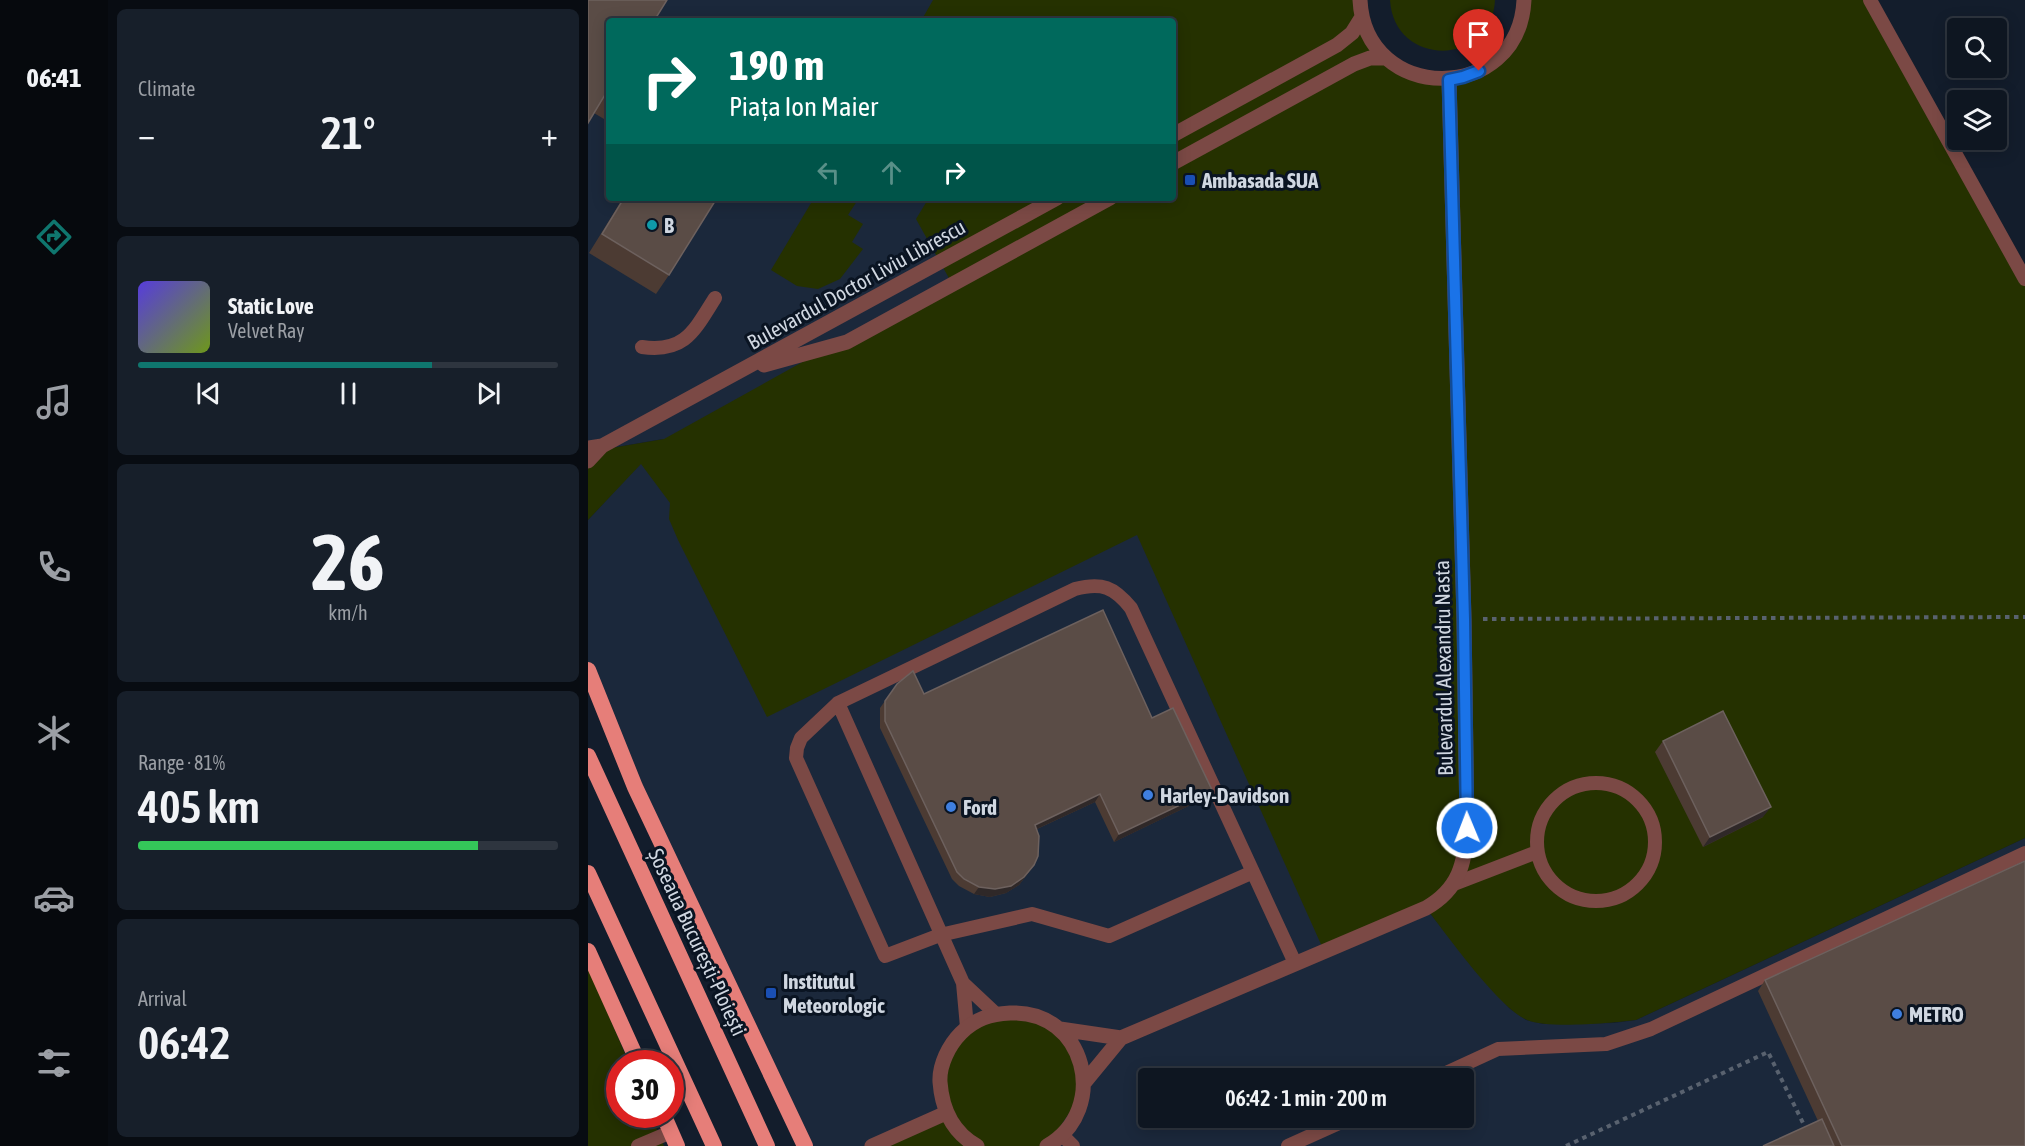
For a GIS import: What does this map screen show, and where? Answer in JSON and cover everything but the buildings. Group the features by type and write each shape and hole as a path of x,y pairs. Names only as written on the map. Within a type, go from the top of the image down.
{"highway":[{"path":"588,670 635,787 805,1146"},
{"name":"Șoseaua București-Ploiești","path":"588,756 767,1146"},
{"path":"588,873 714,1146"},
{"path":"588,951 633,1050"}],"street":[{"path":"1360,0 1362,17 1374,44 1386,58 1401,69 1421,77 1449,80 1479,71 1499,58 1514,39 1520,26 1524,0"},
{"path":"1176,133 1337,45 1352,33 1362,17"},
{"path":"1176,161 1354,64 1370,58 1386,58"},
{"name":"Bulevardul Alexandru Nasta","path":"1084,1083 1121,1038 1426,908 1447,894 1454,884 1466,851 1467,828 1464,619 1449,80"},
{"name":"Bulevardul Doctor Liviu Librescu","path":"588,461 595,447 738,373 1052,201"},
{"name":"Bulevardul Doctor Liviu Librescu","path":"738,373 847,342 1105,201"},
{"path":"976,1146 956,1129 946,1113 941,1098 940,1077 946,1053 967,1027 995,1013 1020,1012 1034,1015 1060,1029 1121,1038"},
{"path":"1047,1146 1068,1141 1081,1104 1084,1083 1075,1048 1060,1029"},
{"path":"872,1146 946,1113"}],"lane":[{"path":"1870,0 2025,279"},
{"path":"642,347 657,349 674,346 693,333 715,298"},
{"path":"1253,872 1109,936 1032,914 940,935 885,956 796,758 797,748 801,738 838,703 1076,589 1091,585 1109,588 1121,595 1131,608 1253,872 1295,963"},
{"path":"838,703 963,983 967,1027"},
{"path":"1596,783 1616,786 1634,797 1648,812 1655,831 1655,850 1645,876 1639,884 1624,895 1606,901 1587,901 1570,896 1554,885 1543,870 1537,852 1537,831 1545,812 1558,796 1576,786 1596,783"},
{"path":"1454,884 1537,852"},
{"path":"1457,1068 1498,1049 1606,1044 1651,1029 2025,853"},
{"path":"963,983 995,1013"},
{"path":"1288,1146 1328,1128"},
{"path":"638,1146 674,1139"}],"path":[{"path":"1464,619 2025,617"},
{"path":"1566,1146 1768,1052 1809,1136"}],"shaded area":[{"path":"588,0 1360,0 1426,908 1470,964 1509,1008 1526,1020 1543,1024 1614,1023 1636,1020 2025,838 2025,1146 805,1146 588,670 588,520 663,439 588,452"}],"green space":[{"path":"933,0 1360,0 1386,58 1449,80 1499,58 1524,0 1870,0 1947,139 1947,150 1953,150 2025,279 2025,838 1636,1020 1580,1024 1537,1023 1515,1013 1502,1001 1426,908 1324,951 1137,535 767,717 678,540 669,519 670,503 641,464 588,520 588,452 664,439 950,280 916,219 927,201 1176,201 1176,18 923,18"},
{"path":"1390,0 1495,0 1490,22 1478,38 1462,47 1443,51 1424,48 1408,38 1396,22"},
{"path":"812,201 857,201 848,215 863,224 852,242 863,249 840,279 818,289 797,286 771,270"},
{"path":"588,967 623,1050 606,1050 606,1128 656,1128 664,1146 588,1146"},
{"path":"995,1013 1060,1029 1084,1091 1047,1146 875,1146 946,1113 946,1053"}],"place":[{"name":"Ambasada SUA","path":"1190,180"},
{"name":"B","path":"652,225"},
{"name":"Harley-Davidson","path":"1148,795"},
{"name":"Ford","path":"951,807"},
{"name":"Institutul Meteorologic","path":"771,993"},
{"name":"METRO","path":"1897,1014"}],"route":[{"path":"1467,828 1464,619 1449,80 1479,71"}]}
